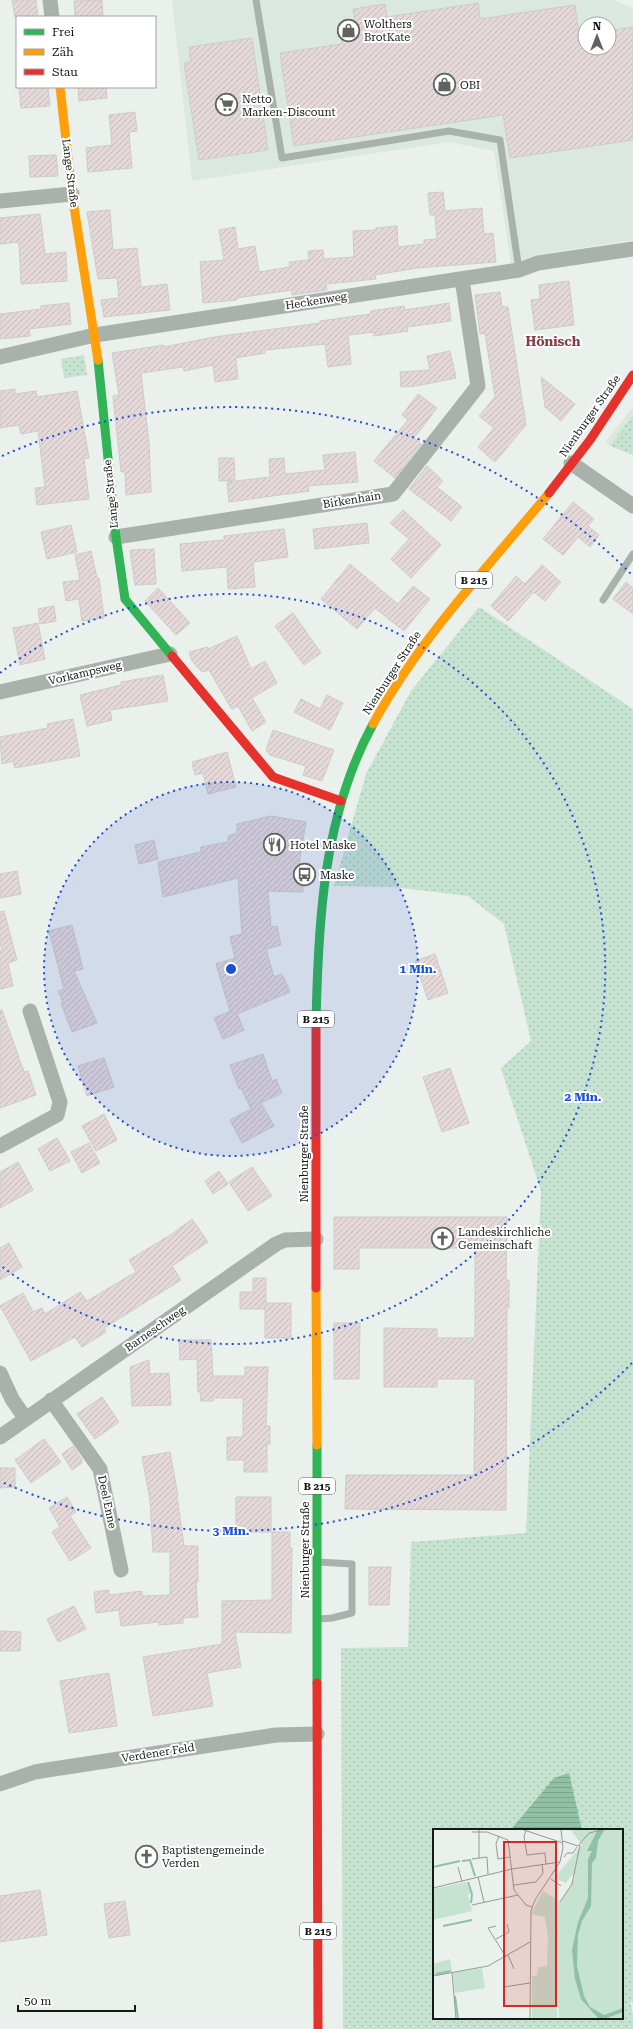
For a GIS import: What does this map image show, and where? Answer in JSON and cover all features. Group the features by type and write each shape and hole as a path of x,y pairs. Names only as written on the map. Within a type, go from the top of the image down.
{"main road":[{"name":"Lange Straße","path":"60,88 72,194 95,335 116,537 125,599 273,777 341,801"},
{"name":"Nienburger Straße","path":"318,2029 316,1051 318,942 330,847 341,801 362,745 379,712 416,653 440,621 571,463 599,426 633,375"}],"street":[{"path":"50,0 52,16"},
{"path":"0,201 72,194"},
{"name":"Heckenweg","path":"0,357 95,335 519,270 538,263 633,249"},
{"name":"Birkenhain","path":"116,537 393,494 478,386 462,279"},
{"path":"571,463 633,506"},
{"name":"Vorkampsweg","path":"0,692 170,654"},
{"path":"0,1146 57,1115 60,1102 30,1010"},
{"name":"Barneschweg","path":"0,1437 25,1418 276,1244 285,1240 316,1239"},
{"path":"0,1373 12,1399 25,1418"},
{"name":"Deel Enne","path":"51,1400 100,1469 121,1570"},
{"name":"Verdener Feld","path":"0,1784 35,1772 276,1735 318,1734"}],"lane":[{"path":"256,0 282,158 449,131 500,140 519,270"},
{"path":"603,600 633,554"},
{"path":"317,1562 352,1564 352,1613 332,1618 317,1619"}],"shaded area":[{"path":"172,0 613,0 633,8 633,240 536,255 511,264 494,151 449,142 192,181"},
{"path":"84,355 87,375 64,378 61,359"},
{"path":"633,407 633,414 610,446 605,442"},
{"path":"633,414 633,455 610,446"},
{"path":"479,607 633,709 633,2003 630,2001 633,2014 633,2029 343,2029 341,1648 408,1647 411,1542 526,1533 541,1191 501,1068 531,1041 504,924 468,896 394,887 334,886 366,774 411,691"},
{"path":"569,1773 582,1829 514,1829 513,1827 554,1778"}],"building":[{"path":"12,0 36,0 38,16 15,17"},
{"path":"102,0 103,16 75,16 74,1"},
{"path":"478,3 480,19 575,5 577,20 577,56 617,56 617,30 633,27 633,140 510,158 503,115 294,146 280,53 342,44 339,23 355,21 353,9 385,4 387,17"},
{"path":"252,38 268,150 199,160 184,63 191,62 189,47"},
{"path":"19,88 48,88 50,106 21,108"},
{"path":"78,88 106,88 107,98 79,101"},
{"path":"135,112 137,131 129,132 132,168 88,172 86,148 112,145 109,115"},
{"path":"56,155 58,176 30,177 29,156"},
{"path":"443,192 445,211 482,208 484,234 493,233 496,262 417,268 375,275 376,279 326,284 327,290 292,295 292,290 236,298 237,300 203,303 200,262 224,260 219,230 235,227 238,249 255,246 259,272 290,267 289,262 309,260 308,251 323,250 324,259 354,257 353,231 376,230 376,228 397,226 398,247 424,244 424,240 437,239 435,215 430,215 428,193"},
{"path":"110,210 113,250 137,248 141,287 167,284 170,310 104,317 101,300 119,298 117,278 98,279 87,212"},
{"path":"40,214 45,254 66,252 67,281 21,284 19,242 0,244 0,218"},
{"path":"569,281 574,325 535,330 531,300 540,299 539,285"},
{"path":"500,292 502,307 508,307 526,425 495,462 478,447 494,428 479,416 495,397 485,333 480,334 475,295"},
{"path":"69,303 71,324 29,329 30,336 0,339 0,314 41,309 41,306"},
{"path":"449,303 451,321 407,327 408,331 374,336 374,332 348,335 351,364 328,367 325,344 265,350 265,353 236,358 238,379 215,382 213,365 184,371 183,367 141,373 149,443 151,492 126,495 125,472 121,472 113,396 119,395 112,353 164,345 164,347 214,337 320,323 320,321 371,314 371,311 404,306 405,310"},
{"path":"450,351 456,378 416,386 401,387 400,372 430,370 427,356"},
{"path":"541,377 575,404 561,421 545,407"},
{"path":"15,389 15,394 36,391 37,397 77,391 89,458 84,459 89,499 37,505 35,488 45,487 38,431 21,434 19,425 0,428 0,391"},
{"path":"418,394 437,408 414,438 421,444 395,478 374,461 408,420 402,415"},
{"path":"355,452 358,482 308,486 309,491 229,502 227,482 270,477 269,459 284,458 285,474 325,470 323,455"},
{"path":"219,458 234,458 235,480 219,481"},
{"path":"427,466 443,481 437,487 462,507 451,521 409,489"},
{"path":"573,502 594,519 588,526 599,535 590,547 578,537 563,555 543,539"},
{"path":"403,510 441,545 411,578 391,559 409,539 390,523"},
{"path":"367,523 369,543 315,549 313,529"},
{"path":"71,525 77,552 47,559 41,532"},
{"path":"284,529 288,557 253,562 255,587 228,589 227,567 182,571 180,544 224,540 224,536"},
{"path":"154,549 156,584 135,585 130,550"},
{"path":"91,551 97,578 99,578 104,618 82,621 79,599 66,601 63,582 80,580 75,555"},
{"path":"350,564 398,604 413,586 430,599 404,631 375,608 357,629 321,599"},
{"path":"542,565 561,582 545,601 534,592 508,621 491,606 516,576 525,584"},
{"path":"626,582 633,588 633,614 613,599"},
{"path":"158,588 190,623 176,635 145,601"},
{"path":"54,606 56,621 40,624 38,609"},
{"path":"293,613 321,653 304,665 275,626"},
{"path":"38,623 45,659 20,665 13,628"},
{"path":"237,636 251,669 265,661 277,683 252,698 266,722 252,731 238,706 232,709 231,708 209,670 202,672 192,661 189,652 207,647 208,649"},
{"path":"163,675 168,701 110,710 112,720 87,726 80,695 121,685 121,682"},
{"path":"327,695 343,703 330,730 294,712 301,699 320,709"},
{"path":"73,719 80,756 15,768 13,761 2,764 0,737 48,728 47,724"},
{"path":"273,730 334,750 322,781 303,775 306,766 270,755 266,750"},
{"path":"227,752 236,787 208,794 203,773 195,775 192,762"},
{"path":"271,816 306,822 297,876 303,876 303,892 268,891 271,927 277,926 281,945 266,949 274,977 282,974 290,992 237,1014 244,1030 223,1039 214,1018 230,1011 216,964 235,958 230,937 242,934 238,878 163,897 158,862 201,852 201,847 228,842 228,836 237,833 237,824"},
{"path":"154,840 158,859 139,864 135,845"},
{"path":"17,871 21,894 0,898 0,874"},
{"path":"4,911 17,960 8,963 13,986 0,989 0,951 2,950 0,943 0,912"},
{"path":"72,925 83,969 74,971 97,1023 72,1032 58,991 64,989 49,931"},
{"path":"435,954 448,993 428,1000 415,961"},
{"path":"0,1010 2,1010 24,1072 28,1071 36,1095 0,1108"},
{"path":"263,1054 272,1081 276,1079 282,1093 261,1103 274,1126 242,1143 230,1120 251,1109 241,1088 239,1089 230,1065"},
{"path":"104,1058 114,1087 87,1096 78,1066"},
{"path":"450,1068 469,1123 442,1132 423,1077"},
{"path":"104,1114 117,1140 96,1151 82,1126"},
{"path":"57,1138 70,1161 50,1171 38,1149"},
{"path":"89,1143 100,1163 82,1173 71,1152"},
{"path":"18,1162 33,1190 0,1208 0,1172"},
{"path":"252,1167 272,1196 248,1211 229,1182"},
{"path":"219,1171 228,1184 213,1194 205,1181"},
{"path":"334,1217 507,1217 506,1280 509,1280 509,1308 507,1308 506,1510 345,1509 346,1475 474,1475 475,1379 437,1379 437,1387 384,1387 384,1328 437,1329 437,1338 475,1338 475,1248 359,1248 359,1269 334,1269"},
{"path":"192,1219 208,1242 172,1266 181,1280 104,1328 106,1332 82,1347 75,1337 31,1361 0,1306 23,1293 33,1312 42,1308 45,1314 80,1292 87,1301 136,1272 129,1260 172,1234"},
{"path":"9,1243 22,1267 0,1280 0,1248"},
{"path":"253,1278 266,1278 266,1303 291,1303 291,1338 265,1338 265,1309 240,1309 240,1292 253,1292"},
{"path":"334,1323 360,1323 359,1379 334,1379"},
{"path":"179,1340 211,1340 213,1376 245,1376 245,1367 268,1367 266,1426 270,1426 270,1444 267,1444 267,1472 244,1472 244,1460 227,1460 227,1437 243,1437 243,1398 213,1398 213,1401 201,1401 200,1392 198,1392 197,1359 180,1360"},
{"path":"149,1360 150,1374 169,1373 171,1405 132,1406 130,1367"},
{"path":"102,1397 119,1422 95,1439 77,1414"},
{"path":"44,1439 61,1462 31,1483 15,1460"},
{"path":"73,1446 82,1460 82,1463 72,1470 62,1454"},
{"path":"170,1452 178,1496 184,1546 198,1546 198,1582 196,1582 198,1617 183,1618 183,1623 159,1625 159,1622 121,1626 119,1610 96,1613 94,1592 109,1590 109,1595 142,1591 142,1596 170,1595 170,1552 153,1552 150,1500 142,1457"},
{"path":"0,1468 15,1468 15,1487 0,1488"},
{"path":"67,1497 76,1512 70,1516 91,1548 70,1561 52,1532 60,1527 49,1508"},
{"path":"236,1497 271,1497 271,1532 236,1532"},
{"path":"272,1532 290,1532 290,1548 292,1548 291,1633 235,1632 241,1667 207,1673 213,1706 153,1716 143,1657 222,1644 222,1601 272,1600"},
{"path":"369,1567 391,1567 389,1605 369,1605"},
{"path":"74,1606 86,1629 58,1642 47,1619"},
{"path":"0,1631 21,1632 20,1651 0,1651"},
{"path":"109,1673 117,1726 69,1733 60,1681"},
{"path":"40,1890 47,1935 0,1942 0,1896"},
{"path":"125,1901 130,1935 109,1938 104,1904"}],"traffic: fast":[{"path":"98,360 116,537 125,599 172,656"},
{"path":"316,1024 319,947 326,870 343,795 356,759 373,724"},
{"path":"317,1445 317,1683"}],"traffic: slow":[{"path":"60,88 72,194 98,360"},
{"path":"373,724 412,662 455,604 549,493"},
{"path":"316,1288 317,1445"}],"traffic: jam":[{"path":"549,493 590,440 633,375"},
{"path":"172,656 273,777 341,801"},
{"path":"316,1024 316,1288"},
{"path":"317,1683 318,2029"}],"place":[{"name":"Wolthers BrotKate","path":"349,30"},
{"name":"OBI","path":"444,85"},
{"name":"Netto Marken-Discount","path":"226,105"},
{"name":"Hotel Maske","path":"275,845"},
{"name":"Maske","path":"304,875"},
{"name":"Landeskirchliche Gemeinschaft","path":"442,1238"},
{"name":"Baptistengemeinde Verden","path":"146,1856"}],"district":[{"name":"Hönisch","path":"553,341"}]}
